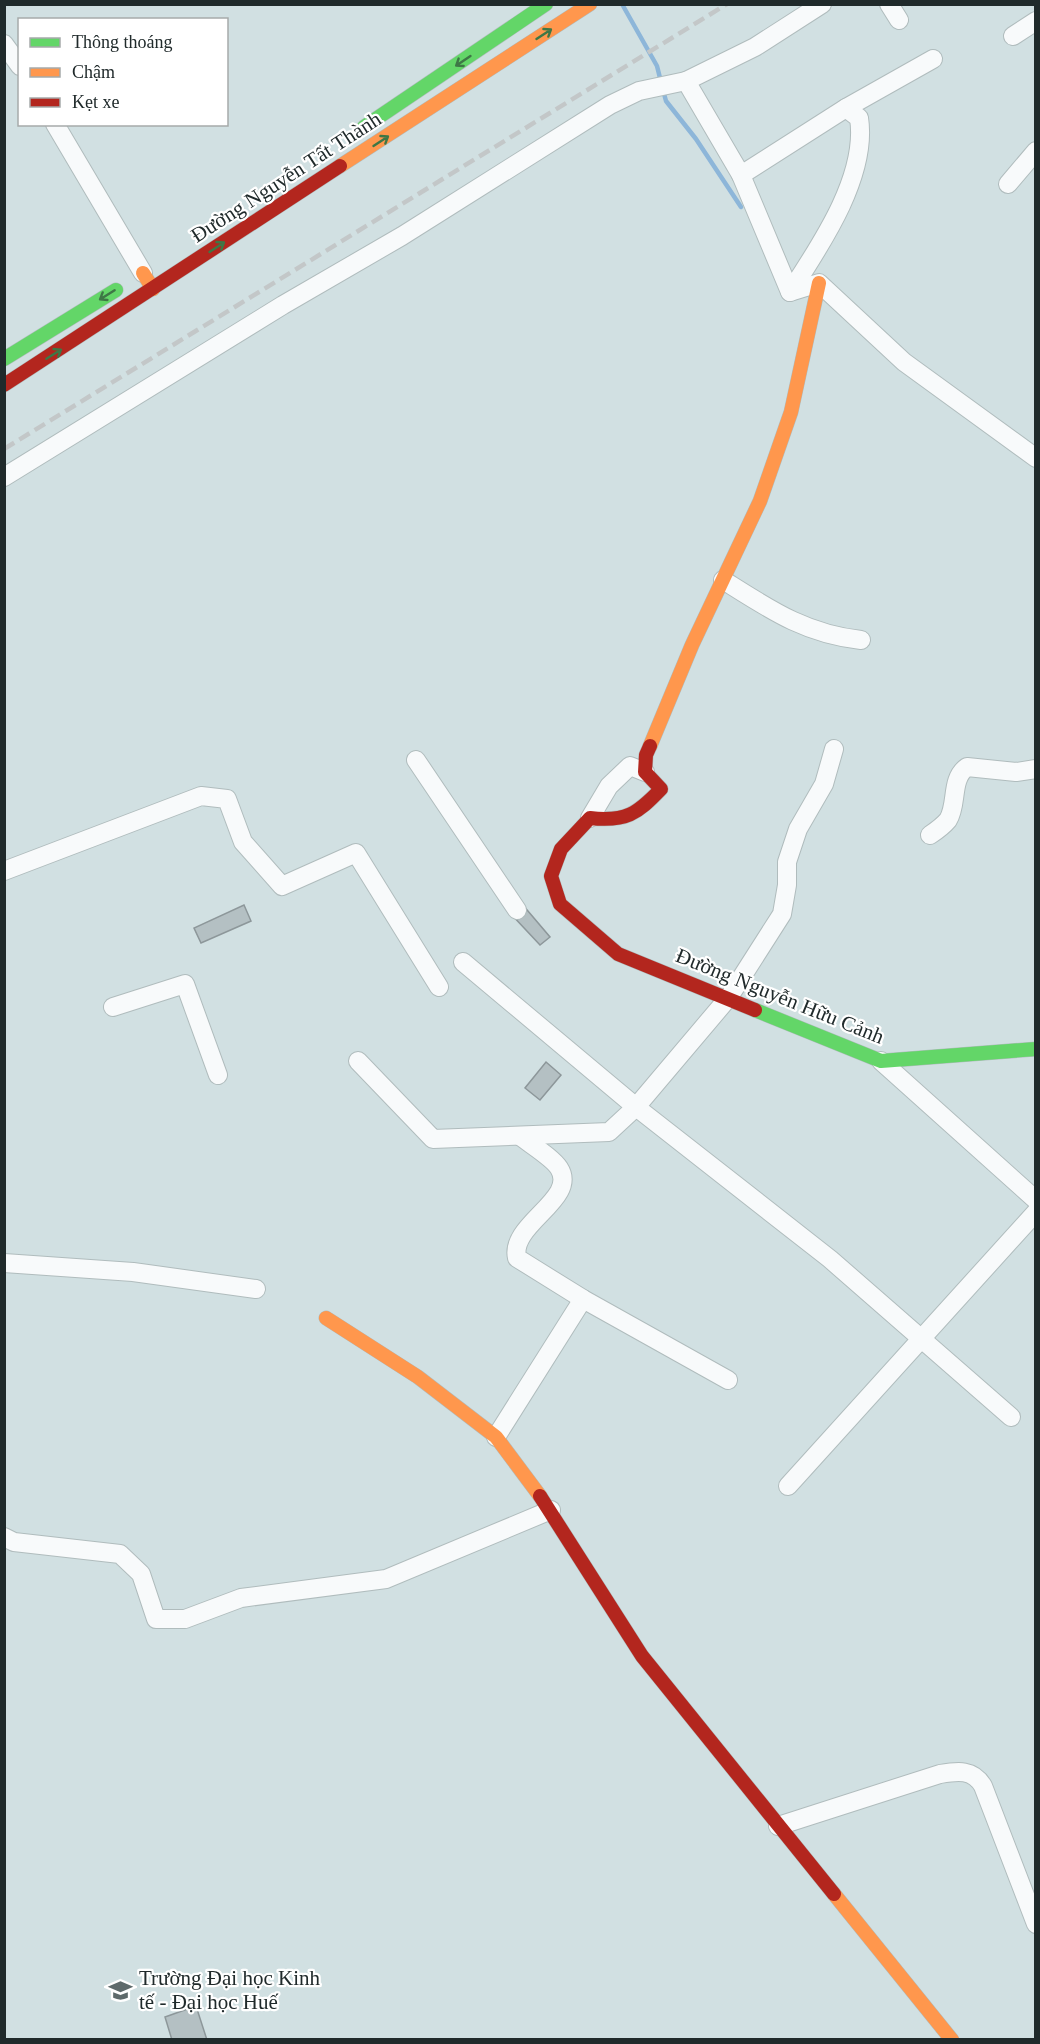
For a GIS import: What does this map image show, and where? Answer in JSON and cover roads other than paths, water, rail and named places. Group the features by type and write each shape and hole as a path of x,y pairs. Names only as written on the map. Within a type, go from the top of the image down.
{"main road":[{"name":"Đường Nguyễn Tất Thành","path":"349,137 546,4"},
{"name":"Đường Nguyễn Tất Thành","path":"4,385 587,6"},
{"path":"4,359 138,276 153,289"},
{"path":"590,818 613,822 639,812 661,789 645,772 646,755 692,645 760,501 791,412 819,283"},
{"name":"Đường Nguyễn Hữu Cảnh","path":"590,818 561,849 551,876 560,904 618,954 729,997 881,1061 1035,1049"},
{"path":"326,1318 417,1377 496,1437 551,1510 642,1656 952,2040"}],"street":[{"path":"4,477 283,305 402,236 591,117 639,91 684,82 755,47 822,4"},
{"path":"1012,36 1035,21"},
{"path":"4,44 18,63"},
{"path":"741,176 846,108 933,59"},
{"path":"684,82 741,176 790,292"},
{"path":"790,292 832,228 846,194 861,128 859,118 846,108"},
{"path":"56,126 138,276"},
{"path":"1008,184 1035,151"},
{"path":"790,292 819,283 904,362 1035,458"},
{"path":"723,580 792,621 832,637 861,640"},
{"path":"358,1061 433,1139 609,1132 636,1107 729,997 782,914 787,885 787,862 798,829 824,784 834,749"},
{"path":"416,760 517,910"},
{"path":"590,818 609,786 630,766 645,772"},
{"path":"930,835 947,821 951,812 956,783 967,767 1016,772 1035,770"},
{"path":"4,871 201,796 226,799 243,842 282,886 356,853 439,987"},
{"path":"464,962 636,1107 830,1258 1011,1417"},
{"path":"113,1007 185,984 218,1075"},
{"path":"881,1061 1035,1200"},
{"path":"520,1136 559,1168 562,1179 558,1196 520,1236 516,1250 517,1258 583,1299 728,1380"},
{"path":"788,1486 1035,1212"},
{"path":"4,1263 134,1272 256,1289"},
{"path":"496,1437 583,1299"},
{"path":"4,1538 14,1542 120,1554 141,1574 156,1619 185,1619 241,1598 386,1579 551,1510"},
{"path":"778,1826 940,1774 959,1771 969,1773 978,1778 983,1786 1035,1924"}],"waterway":[{"path":"622,4 657,66 661,82"},
{"path":"663,90 666,101 696,139 741,207"}],"railway":[{"path":"4,449 727,4"}],"place":[{"name":"Trường Đại học Kinh tế - Đại học Huế","path":"121,1990"}]}
